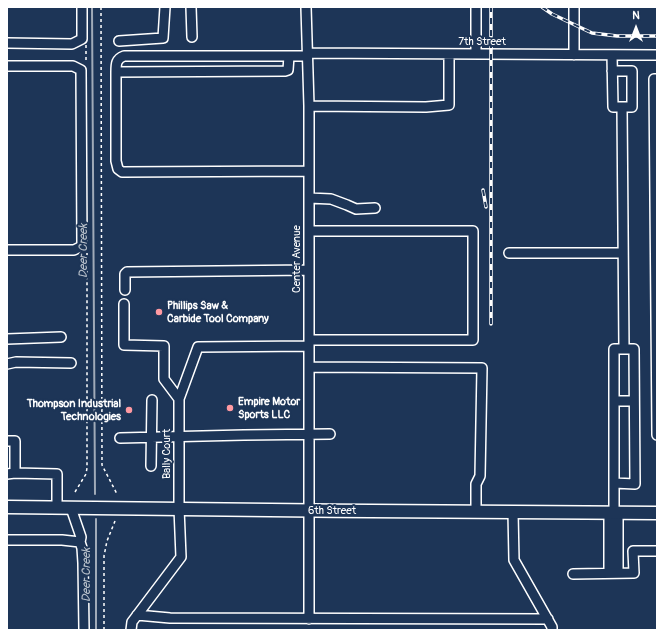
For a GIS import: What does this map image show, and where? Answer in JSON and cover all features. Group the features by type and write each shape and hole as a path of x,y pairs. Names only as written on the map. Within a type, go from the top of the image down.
{"main road":[{"name":"6th Street","path":"7,507 179,508 310,511 657,513"}],"street":[{"path":"7,43 72,44 82,39 82,7"},
{"path":"119,41 163,38 165,7"},
{"path":"191,7 192,37"},
{"name":"Center Avenue","path":"306,7 309,106 310,619"},
{"path":"476,7 476,54"},
{"path":"574,7 574,55"},
{"name":"7th Street","path":"116,72 116,63 119,58 124,56 289,56 307,54 657,55"},
{"path":"309,106 449,106 449,54"},
{"path":"612,55 612,71 613,106 632,107 632,71 612,71"},
{"path":"289,56 289,67 288,70 285,71 116,72 116,161 118,169 122,172 309,171"},
{"path":"7,66 73,66 81,70 82,246 74,250 7,250"},
{"path":"657,79 654,79 656,102 657,435"},
{"path":"622,107 624,349"},
{"path":"309,198 331,199 356,209 375,208"},
{"path":"179,399 198,347 473,340 473,230 309,230"},
{"path":"509,253 623,253"},
{"path":"125,290 125,274 127,272 309,270"},
{"path":"124,304 124,345 164,346 164,379 179,399"},
{"path":"7,337 61,337"},
{"path":"614,483 634,484 634,349 614,349 613,513 614,573"},
{"path":"7,364 16,362 71,362"},
{"path":"309,367 482,368 480,476 476,484 476,512"},
{"name":"Bally Court","path":"131,630 132,622 180,557 179,399"},
{"path":"151,466 152,400"},
{"path":"614,401 634,401"},
{"path":"120,438 330,434"},
{"path":"7,441 15,441 11,474 57,474 57,508"},
{"path":"71,508 81,537 84,630"},
{"path":"514,512 514,560 548,619 552,630"},
{"path":"7,540 62,540 80,542"},
{"path":"573,574 634,573 633,551 657,551"},
{"path":"137,615 170,618 548,619"}],"path":[{"path":"101,7 102,465 117,494"},
{"path":"104,630 104,556 107,541 115,521"}],"waterway":[{"name":"Deer Creek","path":"92,7 95,494"},
{"name":"Deer Creek","path":"96,519 96,630"}],"railway":[{"path":"491,7 491,324"},
{"path":"542,7 552,14 592,33 617,36 657,36"},
{"path":"483,190 486,207"}],"place":[{"name":"Phillips Saw & Carbide Tool Company","path":"159,312"},
{"name":"Empire Motor Sports LLC","path":"230,408"},
{"name":"Thompson Industrial Technologies","path":"129,410"}]}
